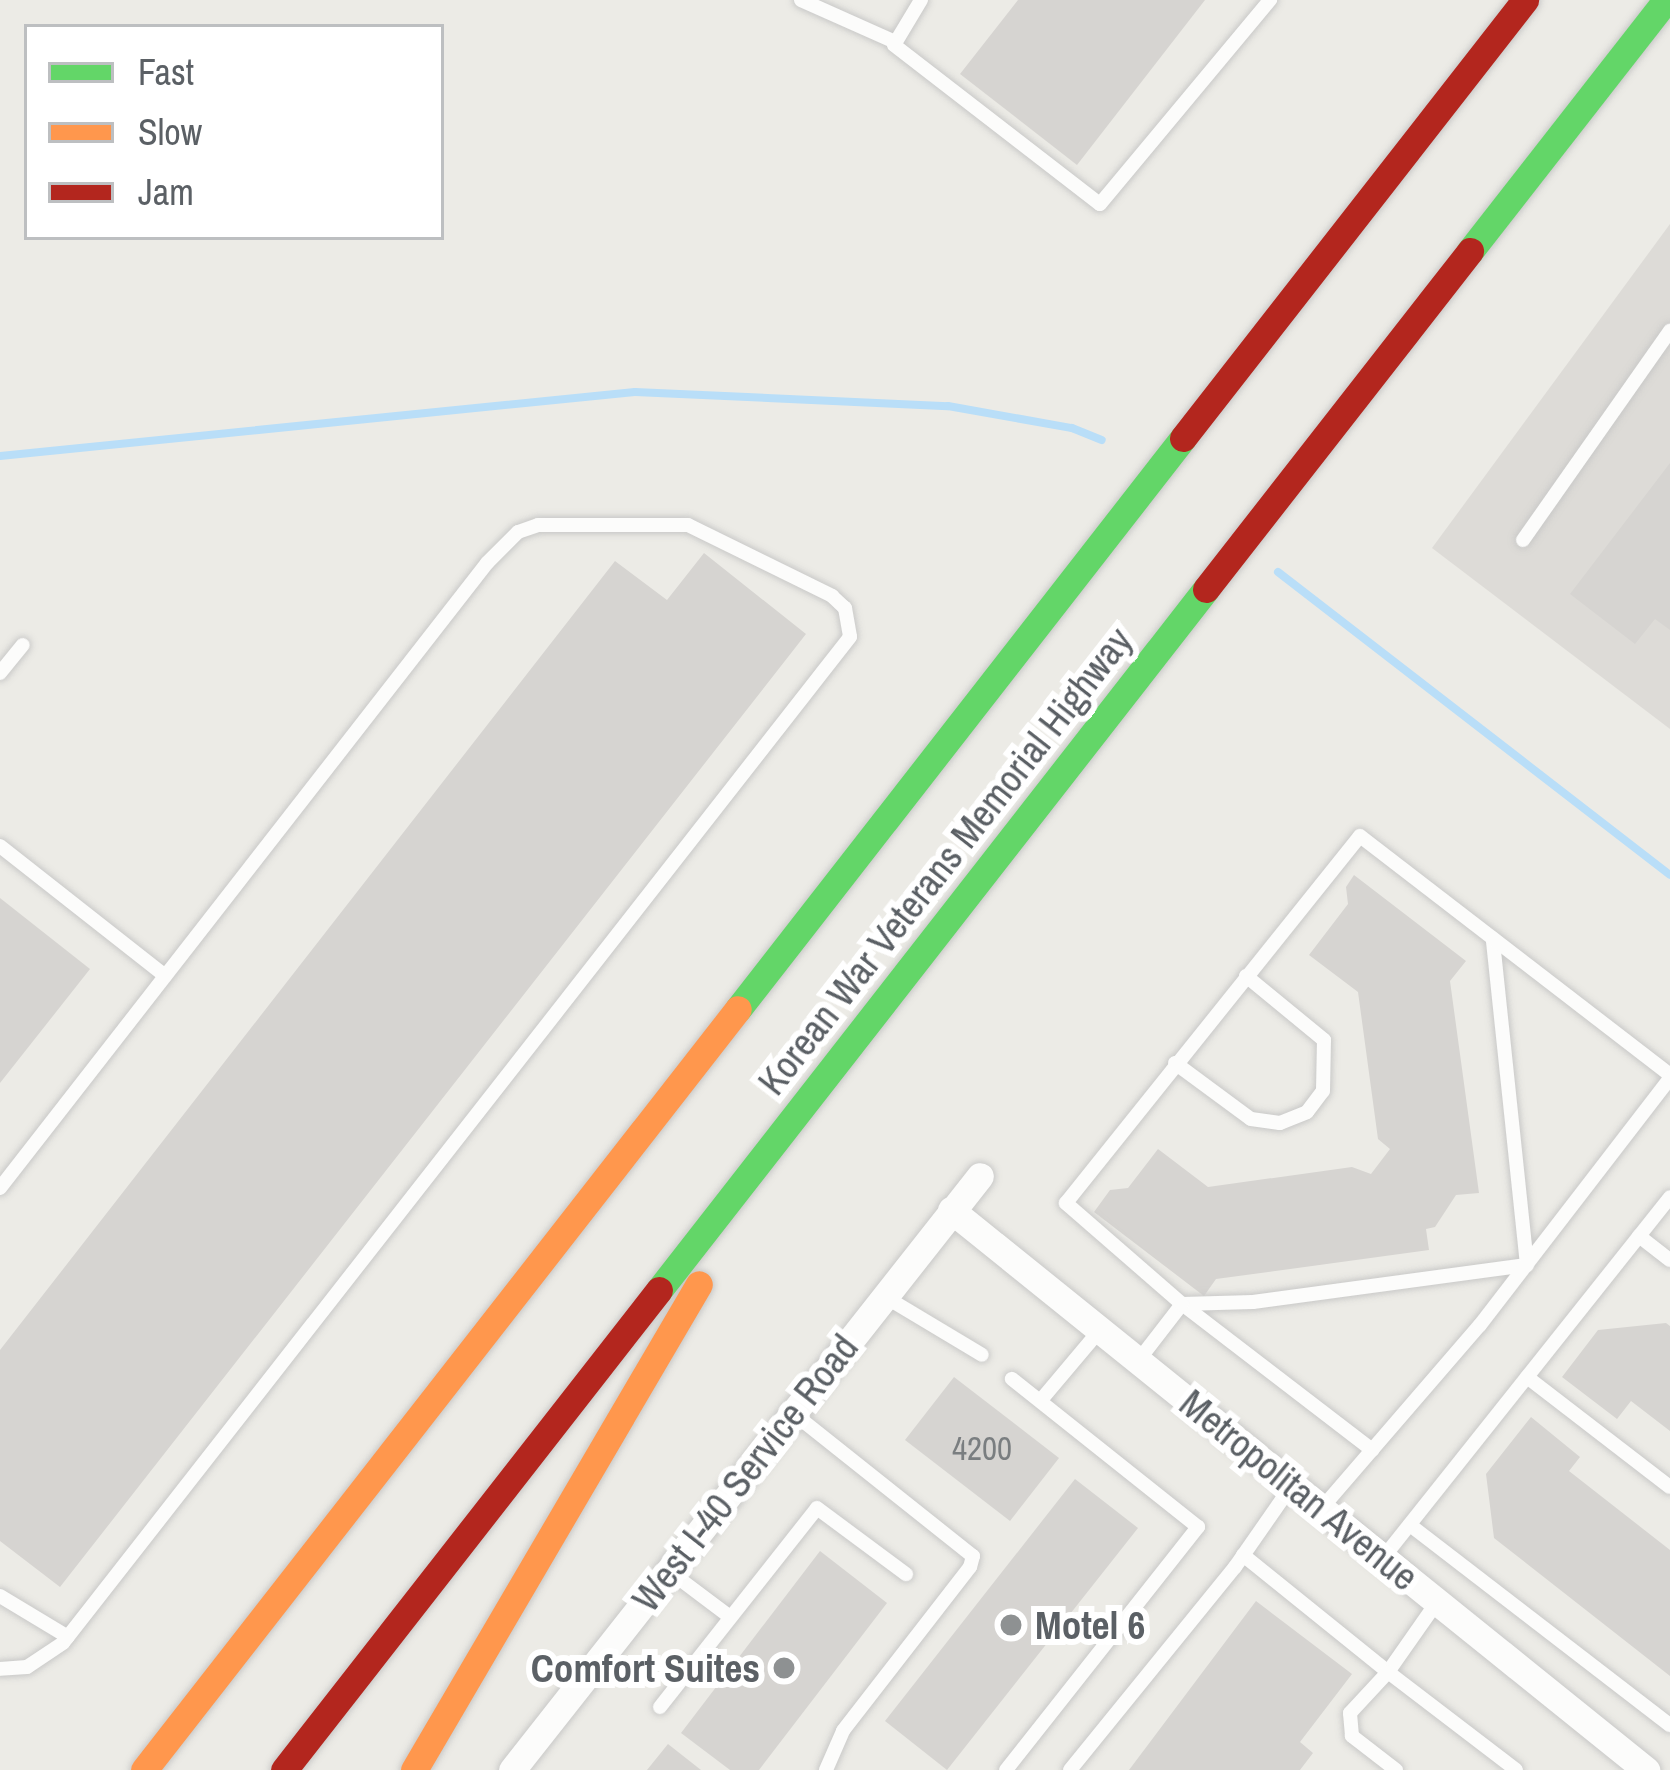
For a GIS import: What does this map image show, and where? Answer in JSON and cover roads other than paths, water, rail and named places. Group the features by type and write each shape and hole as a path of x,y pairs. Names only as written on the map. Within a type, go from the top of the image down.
{"highway":[{"name":"Korean War Veterans Memorial Highway","path":"144,1770 1526,0"},
{"name":"Korean War Veterans Memorial Highway","path":"284,1770 1666,0"},
{"path":"414,1770 807,1101"}],"street":[{"name":"West I-40 Service Road","path":"512,1770 980,1176"},
{"name":"Metropolitan Avenue","path":"951,1210 1640,1768"}],"lane":[{"path":"801,0 893,41 1100,204 1270,0"},
{"path":"893,41 921,0"},
{"path":"1523,540 1670,331"},
{"path":"0,1188 487,563 518,532 538,526 688,525 832,596 845,608 850,637 68,1636 27,1667 0,1669"},
{"path":"0,673 22,645"},
{"path":"1321,1508 1372,1450 1527,1265 1670,1077 1360,836 1066,1203 1182,1304 1372,1450"},
{"path":"0,846 165,976"},
{"path":"1493,939 1527,1265"},
{"path":"1175,1063 1251,1119 1280,1123 1307,1112 1323,1090 1324,1040 1246,976"},
{"path":"1383,1558 1670,1197"},
{"path":"1639,1236 1670,1260"},
{"path":"1182,1304 1252,1302 1527,1265"},
{"path":"884,1296 982,1355"},
{"path":"1138,1360 1182,1304"},
{"path":"1041,1400 1100,1330"},
{"path":"1527,1377 1670,1487"},
{"path":"1006,1770 1198,1526 1012,1379"},
{"path":"793,1413 973,1556 970,1567 843,1731 826,1770"},
{"path":"1070,1770 1243,1555 1292,1485"},
{"path":"660,1707 817,1508 906,1574"},
{"path":"1410,1525 1670,1725"},
{"path":"1243,1555 1516,1770"},
{"path":"668,1570 729,1616"},
{"path":"0,1596 68,1636"},
{"path":"1396,1770 1352,1736 1351,1713 1388,1672 1437,1602"}],"waterway":[{"path":"0,456 635,392 948,406 1072,428 1102,440"},
{"path":"1278,572 1670,875"}],"place":[{"name":"Motel 6","path":"1011,1625"},
{"name":"Comfort Suites","path":"784,1668"}]}
